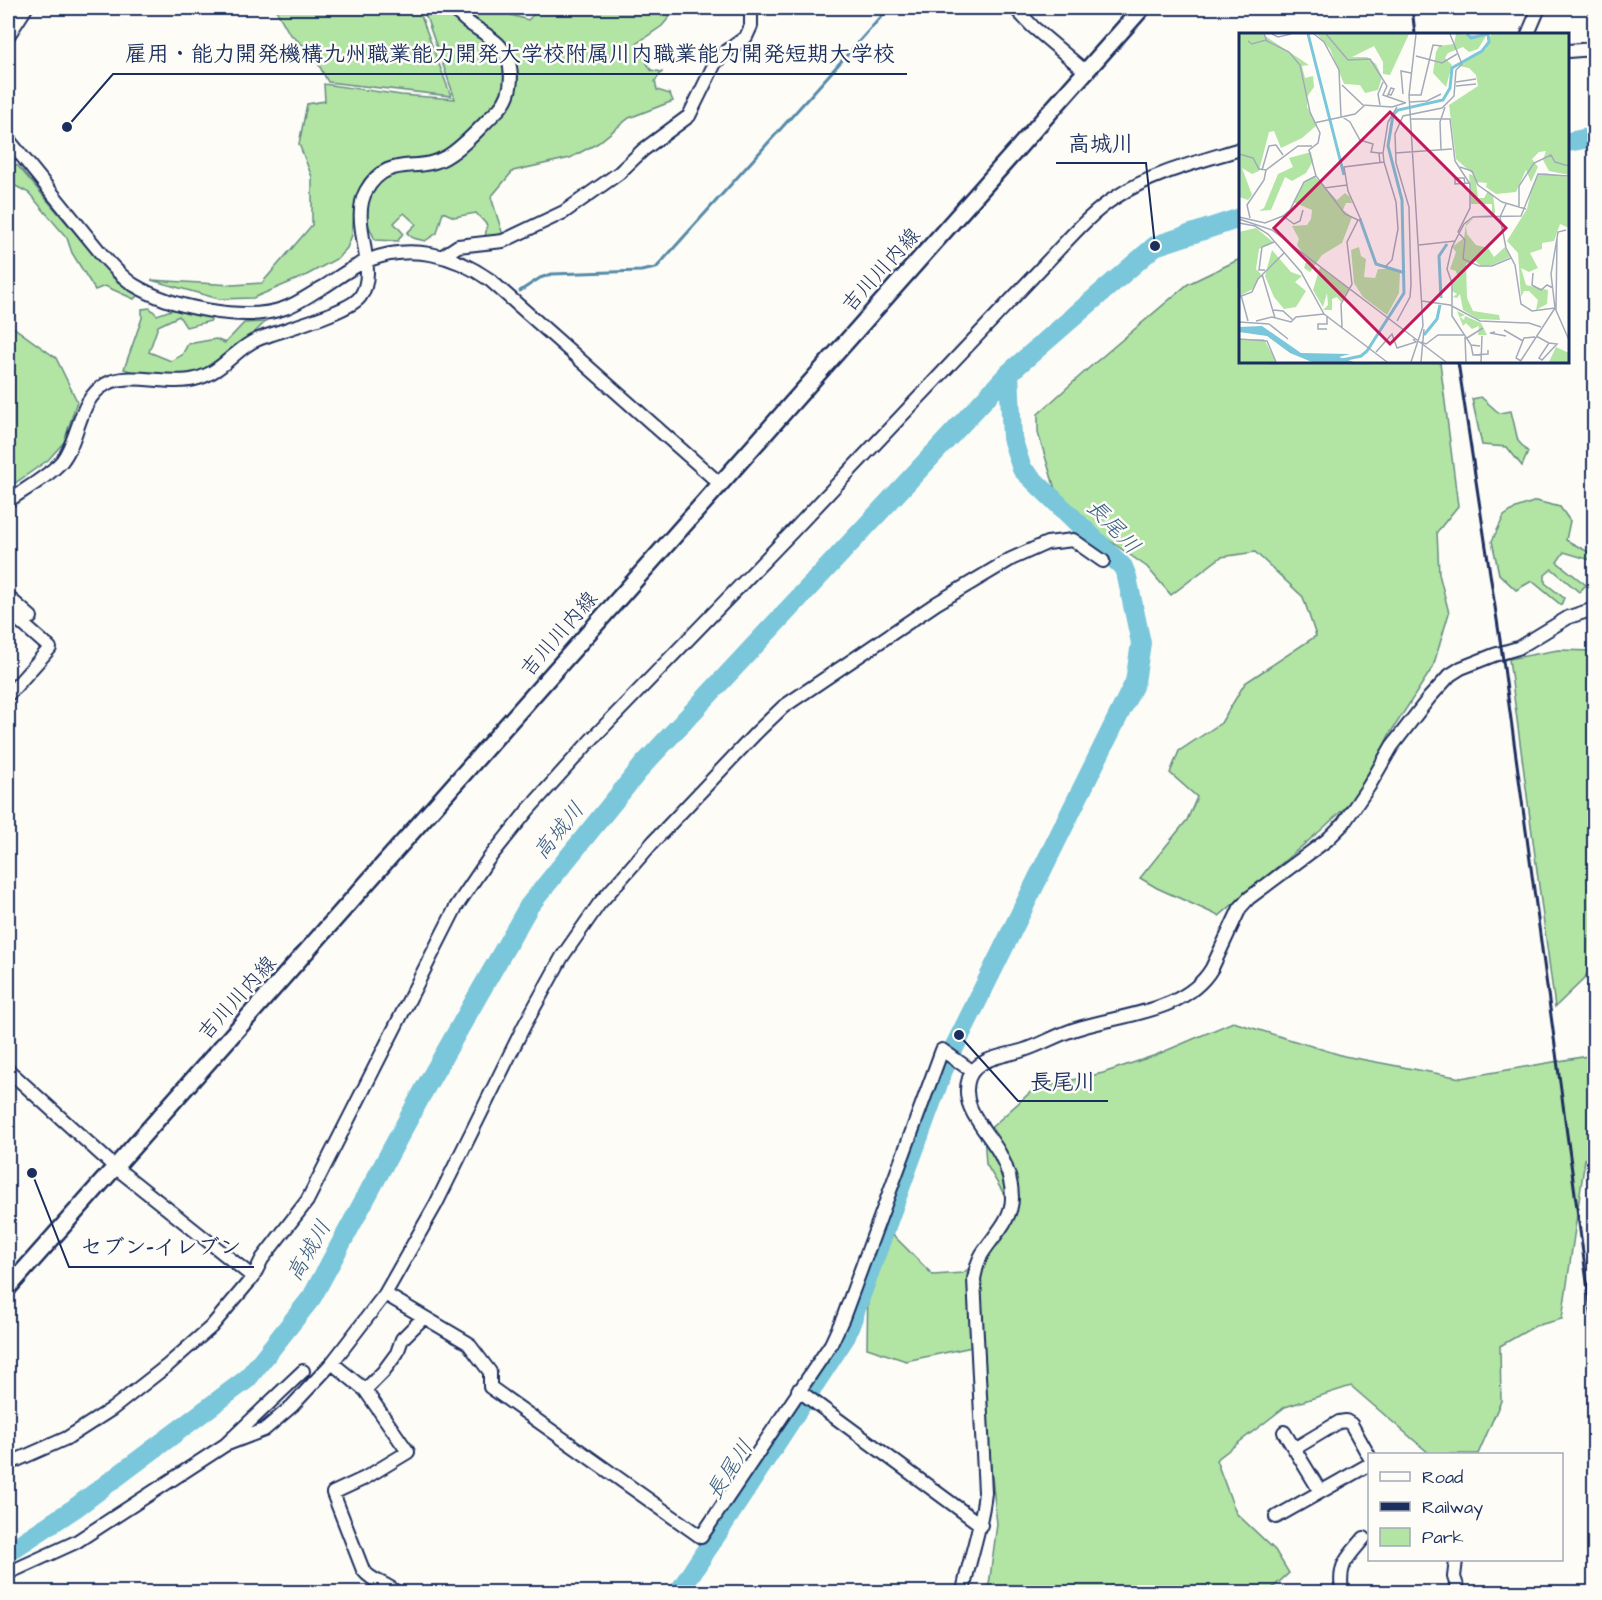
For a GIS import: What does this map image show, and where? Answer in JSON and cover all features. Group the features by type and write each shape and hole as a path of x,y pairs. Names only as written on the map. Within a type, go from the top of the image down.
{"main road":[{"name":"吉川川内線","path":"8,1288 719,483 1142,9"}],"street":[{"path":"8,36 26,8"},
{"path":"8,501 56,468 63,460 87,404 99,388 118,379 182,382 199,379 229,362 253,341 333,313 360,298 365,283 366,261 360,221 362,201 372,183 392,167 428,164 443,159 506,102 511,82 510,69 502,49 496,42 469,24 454,8"},
{"path":"443,256 458,246 503,241 564,212 619,173 643,150 689,116 716,63 727,51 746,37 751,26 752,8"},
{"path":"1015,8 1033,27 1085,71"},
{"path":"1528,33 1539,8"},
{"path":"1569,51 1594,49"},
{"path":"8,139 118,272 134,284 180,304 240,315 260,314 285,308 366,261 404,252 443,256 473,268 490,280 719,483"},
{"path":"8,1464 68,1438 112,1409 168,1365 211,1327 253,1278 262,1259 307,1201 456,907 487,861 528,810 590,741 678,652 1092,216 1114,198 1139,184 1176,169 1239,149"},
{"path":"225,1445 264,1430 292,1406 332,1363 385,1294 436,1204 529,1017 579,931 654,841 756,733 783,707 937,603 1011,559 1047,543 1073,540 1102,561"},
{"path":"8,597 31,617"},
{"path":"963,1593 969,1563 981,1525 985,1492 974,1280 982,1254 1009,1213 1012,1200 1009,1180 1000,1154 970,1109 966,1093 972,1071 986,1061 999,1056 1024,1050 1077,1028 1172,1002 1193,991 1212,968 1240,908 1249,898 1327,840 1343,824 1363,796 1392,746 1450,675 1461,668 1518,648 1569,617 1594,609"},
{"path":"8,611 50,648 10,693 8,691"},
{"path":"385,1294 468,1343 490,1372 490,1387 701,1538 804,1394 831,1344 843,1318 944,1051 972,1071"},
{"path":"8,1070 115,1167 253,1278"},
{"path":"365,1390 383,1372 397,1353 402,1340 423,1318"},
{"path":"332,1363 365,1390 408,1452 365,1478 333,1493 363,1570 368,1577 387,1585 396,1593"},
{"path":"8,1573 76,1542 225,1445 303,1371"},
{"path":"804,1394 981,1525"},
{"path":"1294,1449 1339,1422 1346,1421 1351,1424 1368,1454"},
{"path":"1284,1432 1320,1491"},
{"path":"1276,1517 1368,1465"},
{"path":"1342,1593 1340,1572 1349,1554 1364,1538"},
{"path":"1456,1561 1454,1577 1459,1593"}],"green space":[{"path":"275,8 418,8 451,96 328,82 313,54 289,33"},
{"path":"423,8 487,8 528,20 540,8 677,8 662,26 636,44 651,70 662,72 655,81 657,90 670,94 673,101 629,118 598,143 570,158 513,171 491,197 503,235 485,238 487,225 476,213 454,217 443,212 437,233 425,241 413,238 407,233 416,224 404,213 394,223 403,233 398,241 375,240 367,222 354,211 352,235 347,248 338,258 305,276 253,298 219,299 151,280 233,285 262,283 312,225 312,177 299,144 307,104 325,101 324,84 401,95 455,99"},
{"path":"8,163 18,166 116,281 138,295 134,299 105,286 95,290 72,253 67,238 29,193 8,183"},
{"path":"1239,259 1239,363 1440,363 1458,506 1437,532 1439,574 1449,613 1433,667 1389,735 1363,791 1320,831 1219,916 1140,878 1187,820 1197,797 1170,773 1179,751 1221,723 1245,683 1316,636 1303,597 1255,552 1221,557 1171,595 1147,567 1093,529 1055,489 1038,433 1038,414 1188,284"},
{"path":"150,308 157,315 174,309 210,316 211,321 186,327 179,316 158,326 149,352 171,361 182,355 188,344 216,339 225,343 244,323 265,322 253,334 201,371 182,377 145,376 124,369 142,318 142,309"},
{"path":"8,312 9,324 56,358 77,401 64,442 48,460 8,488"},
{"path":"1481,397 1499,413 1511,411 1518,441 1528,452 1522,466 1507,447 1482,445 1472,399"},
{"path":"1536,501 1560,507 1570,521 1566,540 1594,555 1594,561 1564,552 1557,562 1586,585 1579,592 1552,569 1545,575 1545,583 1564,598 1561,605 1532,581 1516,590 1499,574 1492,541 1504,516 1516,508"},
{"path":"1558,650 1594,651 1594,962 1584,979 1555,1007 1509,659"},
{"path":"1233,1022 1344,1056 1461,1078 1594,1055 1594,1150 1585,1159 1562,1319 1535,1326 1500,1346 1501,1401 1478,1453 1429,1453 1351,1386 1285,1407 1216,1460 1236,1513 1275,1550 1289,1573 1268,1592 985,1592 989,1585 997,1524 986,1420 972,1347 906,1361 867,1348 868,1284 893,1235 933,1275 963,1273 1000,1243 1010,1204 986,1164 984,1134 1034,1089 1103,1073 1156,1055"}],"waterway":[{"path":"520,291 540,278 552,274 641,271 656,268 889,8"},
{"name":"高城川","path":"1569,142 1594,137"},
{"name":"高城川","path":"8,1552 75,1508 247,1379 312,1297 424,1090 529,906 644,764 1009,373 1155,246 1239,218"},
{"name":"長尾川","path":"679,1592 846,1336 943,1070 1135,682 1141,643 1123,567 1022,469 1012,438 1009,373"}],"railway":[{"path":"1412,8 1415,33"},
{"path":"1458,363 1502,653 1594,1334"}],"place":[{"name":"雇用・能力開発機構九州職業能力開発大学校附属川内職業能力開発短期大学校","path":"67,127"},
{"name":"高城川","path":"1155,246"},
{"name":"長尾川","path":"959,1035"},
{"name":"セブン-イレブン","path":"32,1173"}]}
